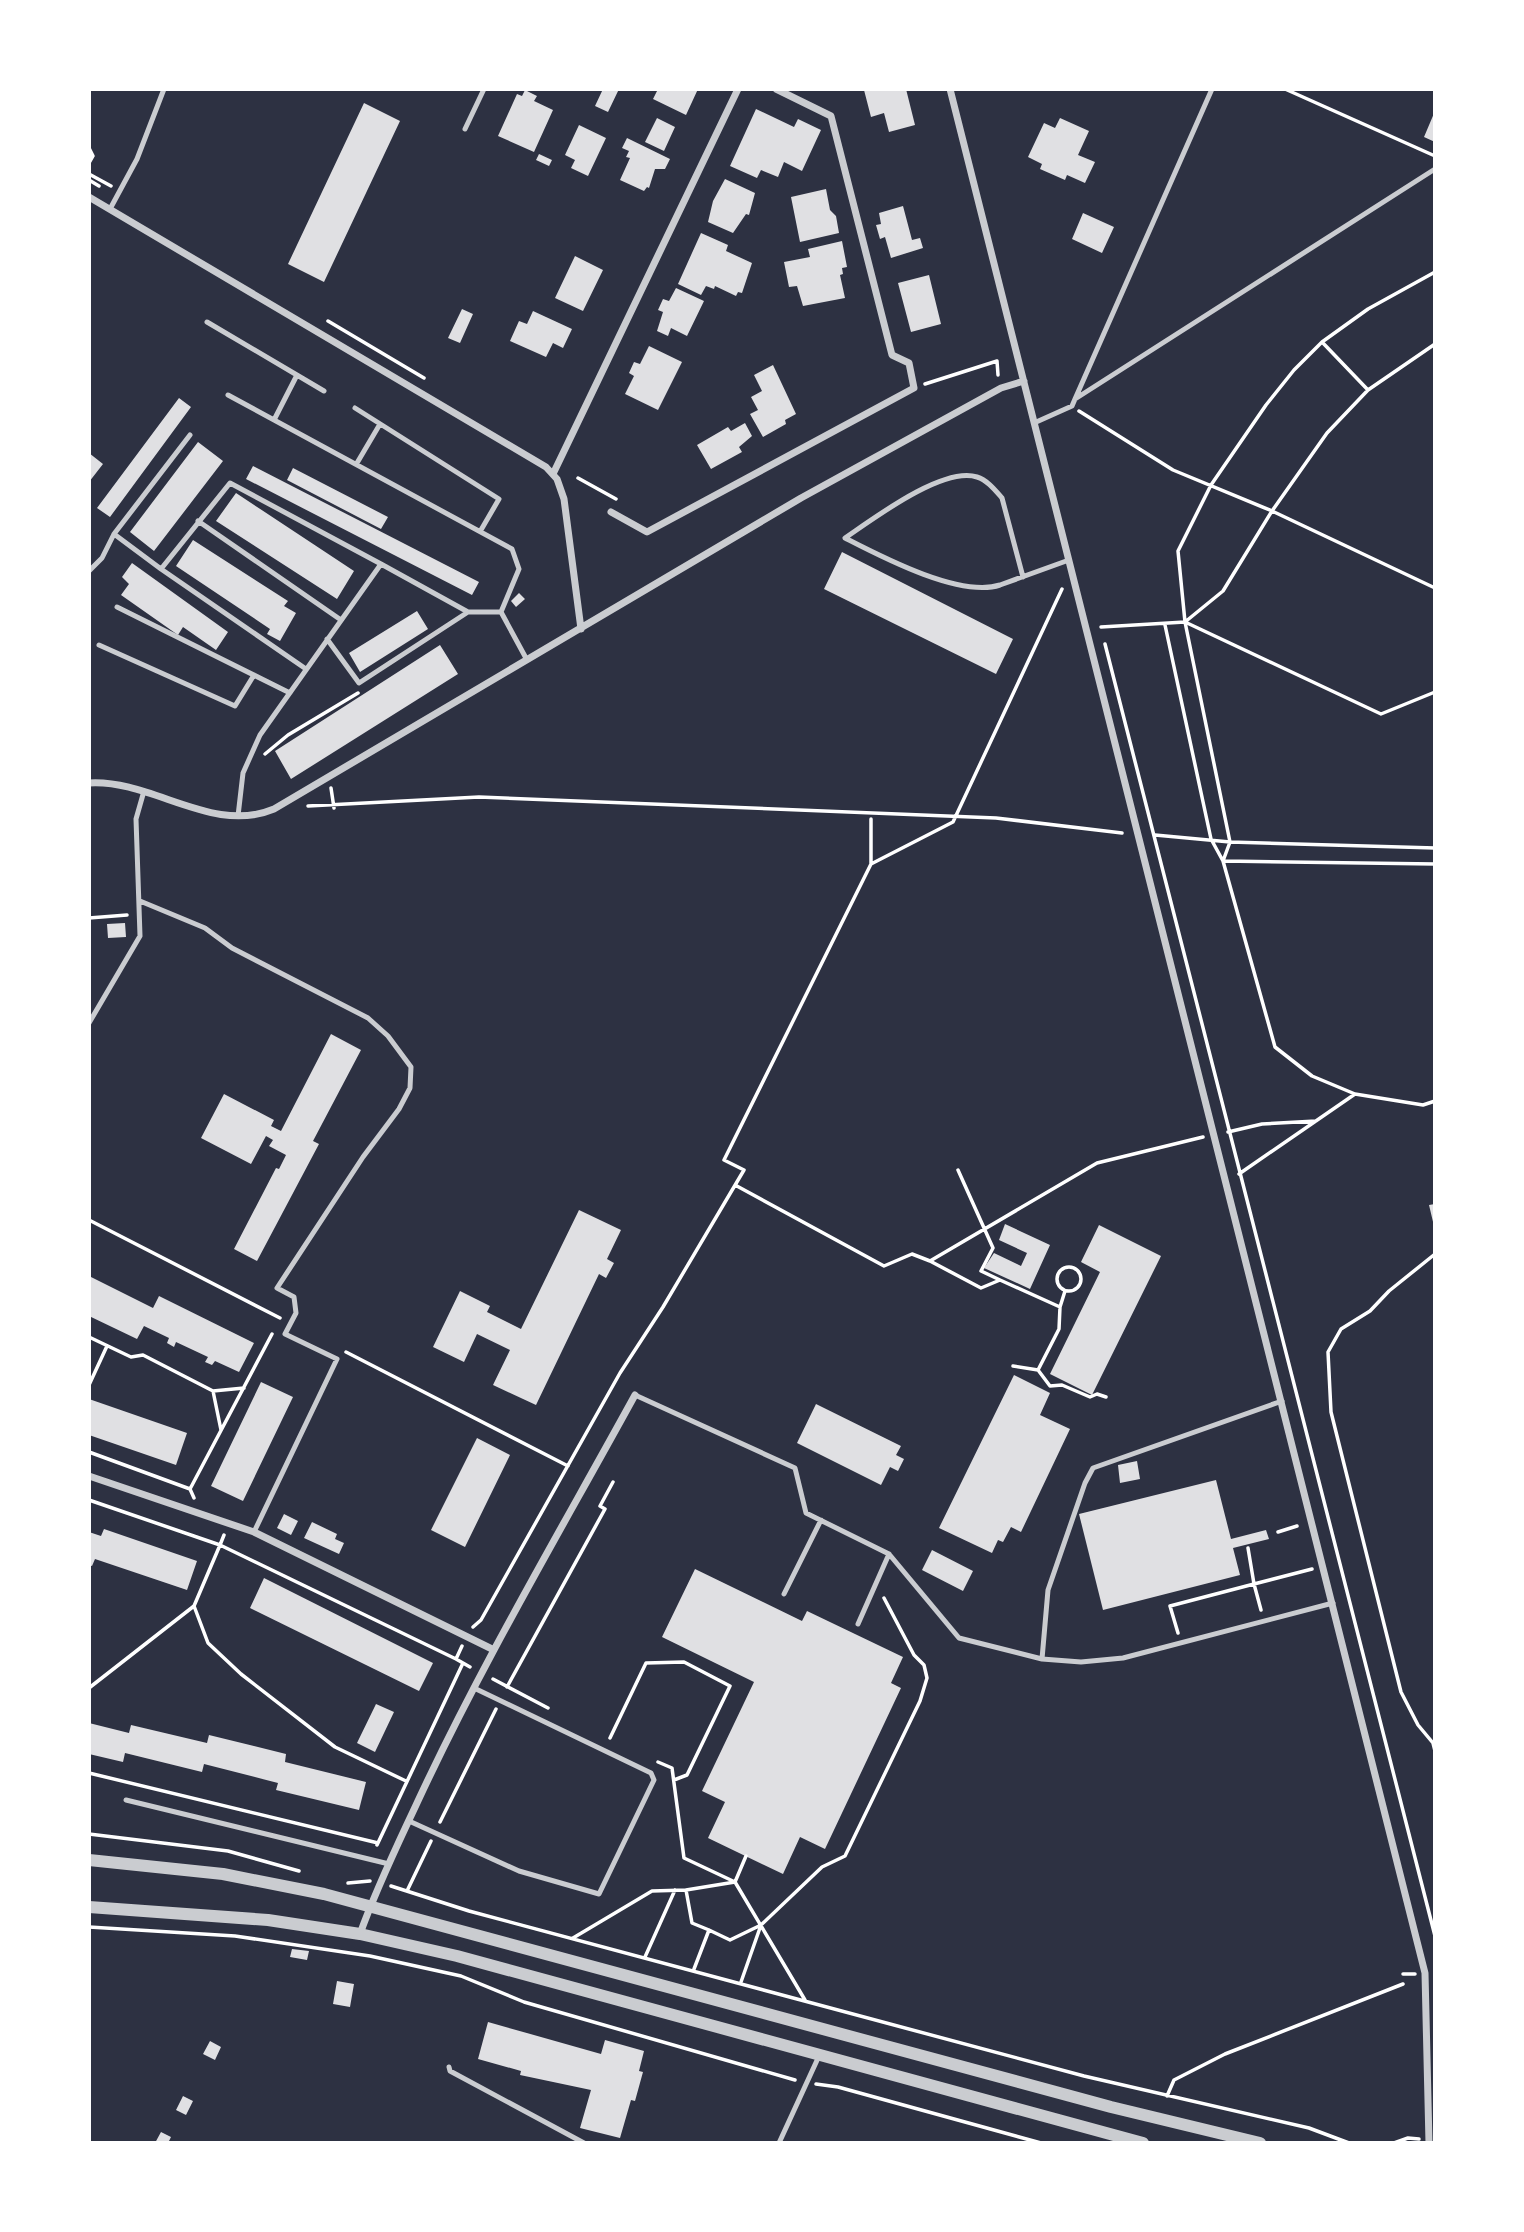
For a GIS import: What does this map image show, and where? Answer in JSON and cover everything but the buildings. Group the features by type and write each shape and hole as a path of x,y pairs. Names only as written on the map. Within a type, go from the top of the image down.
{"street":[{"path":"553,474 738,89"},
{"path":"611,512 647,532 914,388 909,363 892,355 831,116 776,89"},
{"path":"950,89 1425,1973 1431,2022 1429,2141"},
{"path":"89,197 537,461 553,474 564,499 581,629"},
{"path":"89,783 112,782 223,816 261,814 274,809 813,491 1000,388 1024,381"},
{"path":"360,1934 380,1883 492,1650 635,1395"},
{"path":"89,1476 254,1532 492,1650"},
{"path":"89,1860 223,1874 370,1906 1111,2107 1260,2143"},
{"path":"89,1907 268,1920 360,1934 457,1956 1143,2143"}],"lane":[{"path":"110,209 137,159 164,89"},
{"path":"465,129 484,89"},
{"path":"1034,423 1072,406 1212,89"},
{"path":"1075,399 1435,169"},
{"path":"207,322 324,391"},
{"path":"274,420 298,375"},
{"path":"228,395 512,549 518,561 516,577 501,611"},
{"path":"355,408 499,499 481,530"},
{"path":"357,463 380,424"},
{"path":"89,571 102,558 114,534 190,435"},
{"path":"1023,577 1002,498 994,489 974,476 962,475 938,482 882,513 845,538 908,569 978,588 993,588 1023,577 1069,560"},
{"path":"161,569 230,483 468,612 501,611"},
{"path":"198,522 341,620"},
{"path":"114,534 306,669"},
{"path":"237,816 239,788 251,752 381,564"},
{"path":"117,607 290,693"},
{"path":"501,611 527,660"},
{"path":"327,639 359,683 468,612"},
{"path":"99,645 235,706 254,675"},
{"path":"89,1023 140,936 136,819 144,791"},
{"path":"140,901 205,928 232,948 368,1018 388,1036 411,1067 410,1088 399,1109 363,1157 277,1288 293,1297 296,1313 285,1334 337,1359 254,1532"},
{"path":"635,1395 795,1468 806,1513 889,1554 959,1638 1042,1659 1081,1662 1109,1660 1181,1645 1333,1603"},
{"path":"1042,1659 1048,1590 1084,1483 1093,1468 1282,1401"},
{"path":"784,1594 821,1520"},
{"path":"858,1625 889,1554"},
{"path":"409,1821 519,1871 599,1894 654,1780 651,1773 474,1688"},
{"path":"126,1800 389,1864"},
{"path":"779,2143 819,2056"},
{"path":"449,2067 450,2071 584,2143"}],"path":[{"path":"1284,89 1435,156"},
{"path":"89,148 93,156 89,163"},
{"path":"89,174 119,191"},
{"path":"1223,861 1230,842 1185,622 1178,551 1211,485 1266,405 1322,342 1368,309 1435,272"},
{"path":"1322,342 1368,390"},
{"path":"1435,344 1368,390 1327,433 1272,511 1223,591 1185,622 1165,625 1100,625 1435,1936"},
{"path":"914,388 997,361 998,374"},
{"path":"1072,406 1173,470 1272,511 1435,588"},
{"path":"578,478 617,499 611,512"},
{"path":"871,864 953,822 1063,589"},
{"path":"1185,622 1381,714 1435,692"},
{"path":"1165,625 1211,839 1223,861 1275,1047 1312,1076 1355,1094 1423,1105 1435,1101"},
{"path":"262,761 288,735 363,689 359,683"},
{"path":"300,810 311,804 334,802 479,797 956,817 1122,833"},
{"path":"456,1659 466,1637 481,1620 614,1384 744,1170 724,1160 871,864 871,818"},
{"path":"1138,835 1230,842 1435,848"},
{"path":"1223,861 1435,864"},
{"path":"89,918 139,914"},
{"path":"1224,1177 1241,1174 1355,1094"},
{"path":"1230,1132 1262,1124 1316,1121"},
{"path":"930,1261 1097,1163 1200,1137"},
{"path":"958,1170 993,1248 982,1271 1060,1307"},
{"path":"735,1185 884,1266 912,1254 981,1288 1000,1280"},
{"path":"1435,1254 1389,1290 1370,1311 1341,1329 1328,1352 1327,1377 1331,1412 1401,1692 1418,1726 1434,1744 1435,1751"},
{"path":"1069,1266 1076,1268 1082,1281 1072,1291 1065,1291 1056,1280 1058,1273 1069,1266"},
{"path":"1038,1370 1059,1329 1060,1307 1065,1291"},
{"path":"190,1489 281,1318"},
{"path":"89,1337 131,1357 143,1355 214,1391 244,1388"},
{"path":"89,1385 107,1346"},
{"path":"1013,1366 1038,1370 1050,1386 1062,1385 1090,1397 1097,1394 1106,1398"},
{"path":"214,1391 222,1430"},
{"path":"89,1452 190,1489 195,1501"},
{"path":"406,1891 507,1686 605,1509 600,1506 612,1482"},
{"path":"89,1500 220,1545 456,1659 554,1711"},
{"path":"89,1688 194,1606 228,1523"},
{"path":"1278,1532 1297,1526"},
{"path":"1248,1548 1254,1584 1264,1618"},
{"path":"1181,1645 1170,1606 1286,1576"},
{"path":"686,1890 692,1923 730,1940 761,1925 822,1867 845,1856 920,1701 927,1678 924,1665 914,1655 884,1598"},
{"path":"194,1606 208,1643 241,1674 335,1747 405,1781"},
{"path":"604,1735 610,1738 646,1663 684,1661 730,1686 687,1776 674,1780"},
{"path":"371,1860 405,1781 463,1663"},
{"path":"647,1756 671,1768 684,1858 735,1882 805,2000"},
{"path":"89,1773 378,1843"},
{"path":"89,1835 228,1851 299,1871"},
{"path":"735,1882 746,1856"},
{"path":"338,1881 351,1884 364,1879 380,1883 573,1938 1167,2096 1309,2129 1349,2143"},
{"path":"573,1938 652,1891 686,1890 735,1882"},
{"path":"645,1957 675,1890"},
{"path":"741,1982 761,1925"},
{"path":"89,1927 235,1936 370,1956 461,1976 523,2002 808,2083 838,2087 1041,2143"},
{"path":"694,1969 709,1930"},
{"path":"1167,2096 1174,2080 1205,2063 1403,1983"},
{"path":"1394,2143 1408,2138 1429,2141"}]}
